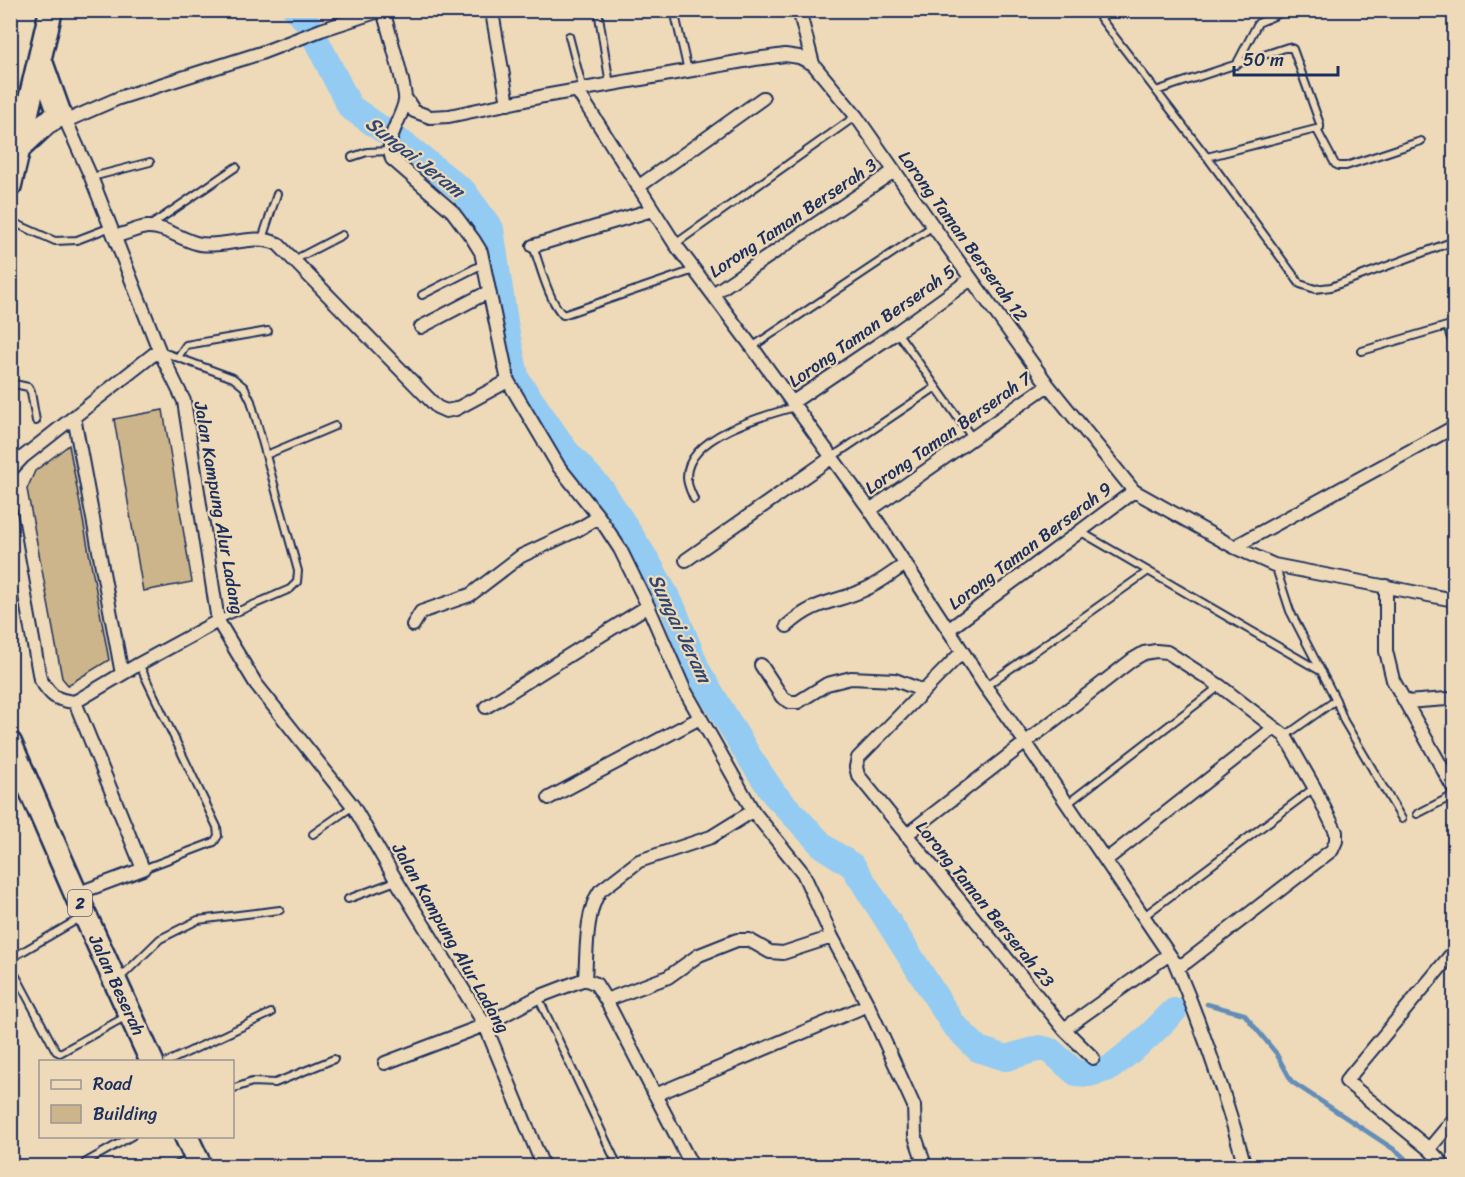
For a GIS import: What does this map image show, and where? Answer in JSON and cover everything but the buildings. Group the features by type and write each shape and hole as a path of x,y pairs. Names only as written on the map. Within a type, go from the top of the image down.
{"highway":[{"path":"14,164 23,109 40,59 51,10"},
{"path":"14,164 46,123 63,118 40,59"},
{"name":"Jalan Beserah","path":"10,743 15,768 76,894 151,1060"}],"street":[{"path":"63,118 383,10 406,99 414,111 430,117 449,116 785,55 799,57 813,64"},
{"path":"799,10 813,64"},
{"path":"493,18 508,104"},
{"name":"Lorong Taman Berserah 12","path":"813,64 856,116 1048,385 1134,491 1234,546 1274,565 1455,600"},
{"path":"580,91 638,188 675,244 870,510 962,652 1172,959 1194,1007 1231,1116 1245,1167"},
{"path":"638,188 763,98"},
{"path":"406,99 389,147 392,159 452,212 481,252 508,381 559,467 599,517 620,549 684,688 753,811 803,873 832,937 868,1005 914,1106 915,1136 923,1162"},
{"name":"Jalan Kampung Alur Ladang","path":"23,109 54,107 63,118 114,232 159,350 184,401 218,621 256,684 353,806 485,1025 543,1167"},
{"name":"Lorong Taman Berserah 3","path":"713,294 894,171"},
{"path":"533,246 652,210"},
{"path":"114,232 148,227 199,243 213,244 262,238 278,244 437,407 446,411 456,409 508,381"},
{"name":"Lorong Taman Berserah 5","path":"794,405 971,279"},
{"path":"421,327 488,292"},
{"path":"10,471 23,457 159,350"},
{"name":"Lorong Taman Berserah 7","path":"870,510 1048,385"},
{"path":"74,417 122,674"},
{"path":"1234,546 1455,426"},
{"path":"687,560 831,458"},
{"name":"Lorong Taman Berserah 9","path":"948,630 1134,491"},
{"path":"10,512 40,679 50,694 60,701 75,702 218,621"},
{"path":"413,626 421,612 470,595 521,556 599,517"},
{"path":"787,626 803,612 821,603 866,589 906,564"},
{"path":"1386,586 1386,651 1393,680 1455,789"},
{"path":"486,707 648,606"},
{"path":"761,665 782,697 790,702 798,702 827,684 851,678 895,680 924,691 962,652"},
{"path":"906,835 1144,653 1167,652 1220,686 1285,736 1336,832 1336,841 1332,850 1188,962 1182,965 1172,959"},
{"name":"Lorong Taman Berserah 23","path":"924,691 858,758 855,767 858,775 1064,1029 1093,1058"},
{"path":"1406,702 1447,699 1455,701"},
{"path":"75,702 142,869 76,894"},
{"path":"549,798 700,718"},
{"path":"1106,860 1274,728"},
{"path":"585,979 591,912 600,891 639,861 711,837 753,811"},
{"path":"606,1000 668,977 699,956 737,940 748,940 770,952 783,953 832,937"},
{"path":"1445,1167 1429,1149 1346,1081 1455,951"},
{"path":"1064,1029 1172,959"},
{"path":"385,1063 485,1025 538,998 585,979 596,984 606,1000 692,1167"},
{"path":"655,1095 868,1005"},
{"path":"1429,1149 1455,1119"}],"lane":[{"path":"598,10 610,86"},
{"path":"674,10 688,72"},
{"path":"1094,10 1207,157 1300,284 1315,289 1331,287 1455,241"},
{"path":"1235,65 1258,23 1288,10"},
{"path":"569,36 580,91"},
{"path":"1156,91 1291,47 1320,124 1317,130 1207,157"},
{"path":"675,244 856,116"},
{"path":"1317,130 1335,164 1339,166 1347,166 1421,141"},
{"path":"352,157 389,147"},
{"path":"91,177 150,162"},
{"path":"148,227 236,167"},
{"path":"262,238 278,194"},
{"path":"10,221 55,241 77,240 114,232"},
{"path":"752,347 933,226"},
{"path":"294,260 342,235"},
{"path":"533,246 554,301 563,315 695,270"},
{"path":"422,295 483,264"},
{"path":"1362,351 1455,322"},
{"path":"1447,326 1455,348"},
{"path":"178,357 186,345 268,331"},
{"path":"897,332 973,439"},
{"path":"159,350 233,378 244,387 266,455 298,571 297,582 290,589 218,621"},
{"path":"10,383 28,387 36,421"},
{"path":"831,458 936,387"},
{"path":"694,499 687,477 688,470 698,453 712,441 736,427 794,405"},
{"path":"266,455 335,426"},
{"path":"1081,532 1322,673"},
{"path":"1274,565 1290,611 1336,700 1344,721 1402,819"},
{"path":"985,686 1147,572"},
{"path":"139,664 217,827 218,836 214,842 142,869"},
{"path":"1067,804 1220,686"},
{"path":"1285,736 1336,700"},
{"path":"1144,916 1314,787"},
{"path":"1417,814 1455,795"},
{"path":"314,834 353,806"},
{"path":"348,899 396,880"},
{"path":"116,982 160,939 198,920 280,910"},
{"path":"10,959 85,915"},
{"path":"10,976 16,976 56,1051 60,1053 131,1013"},
{"path":"538,998 618,1167"},
{"path":"170,1060 271,1013"},
{"path":"234,1088 252,1082 275,1083 334,1059"},
{"path":"88,1167 86,1162 130,1138"},
{"path":"175,1167 194,1153"},
{"path":"908,1167 923,1162"}],"waterway":[{"name":"Sungai Jeram","path":"296,10 306,20 350,107 409,148 464,192 491,229 506,329 517,380 566,451 602,490 649,564 673,608 698,671 774,794 824,847 853,866 953,1024 978,1049 1006,1058 1040,1048 1051,1051 1076,1073 1089,1074 1110,1068 1147,1038 1174,1011"},
{"name":"Sungai Jeram","path":"1207,1004 1244,1014 1276,1053 1292,1082 1398,1152 1413,1166"}]}
